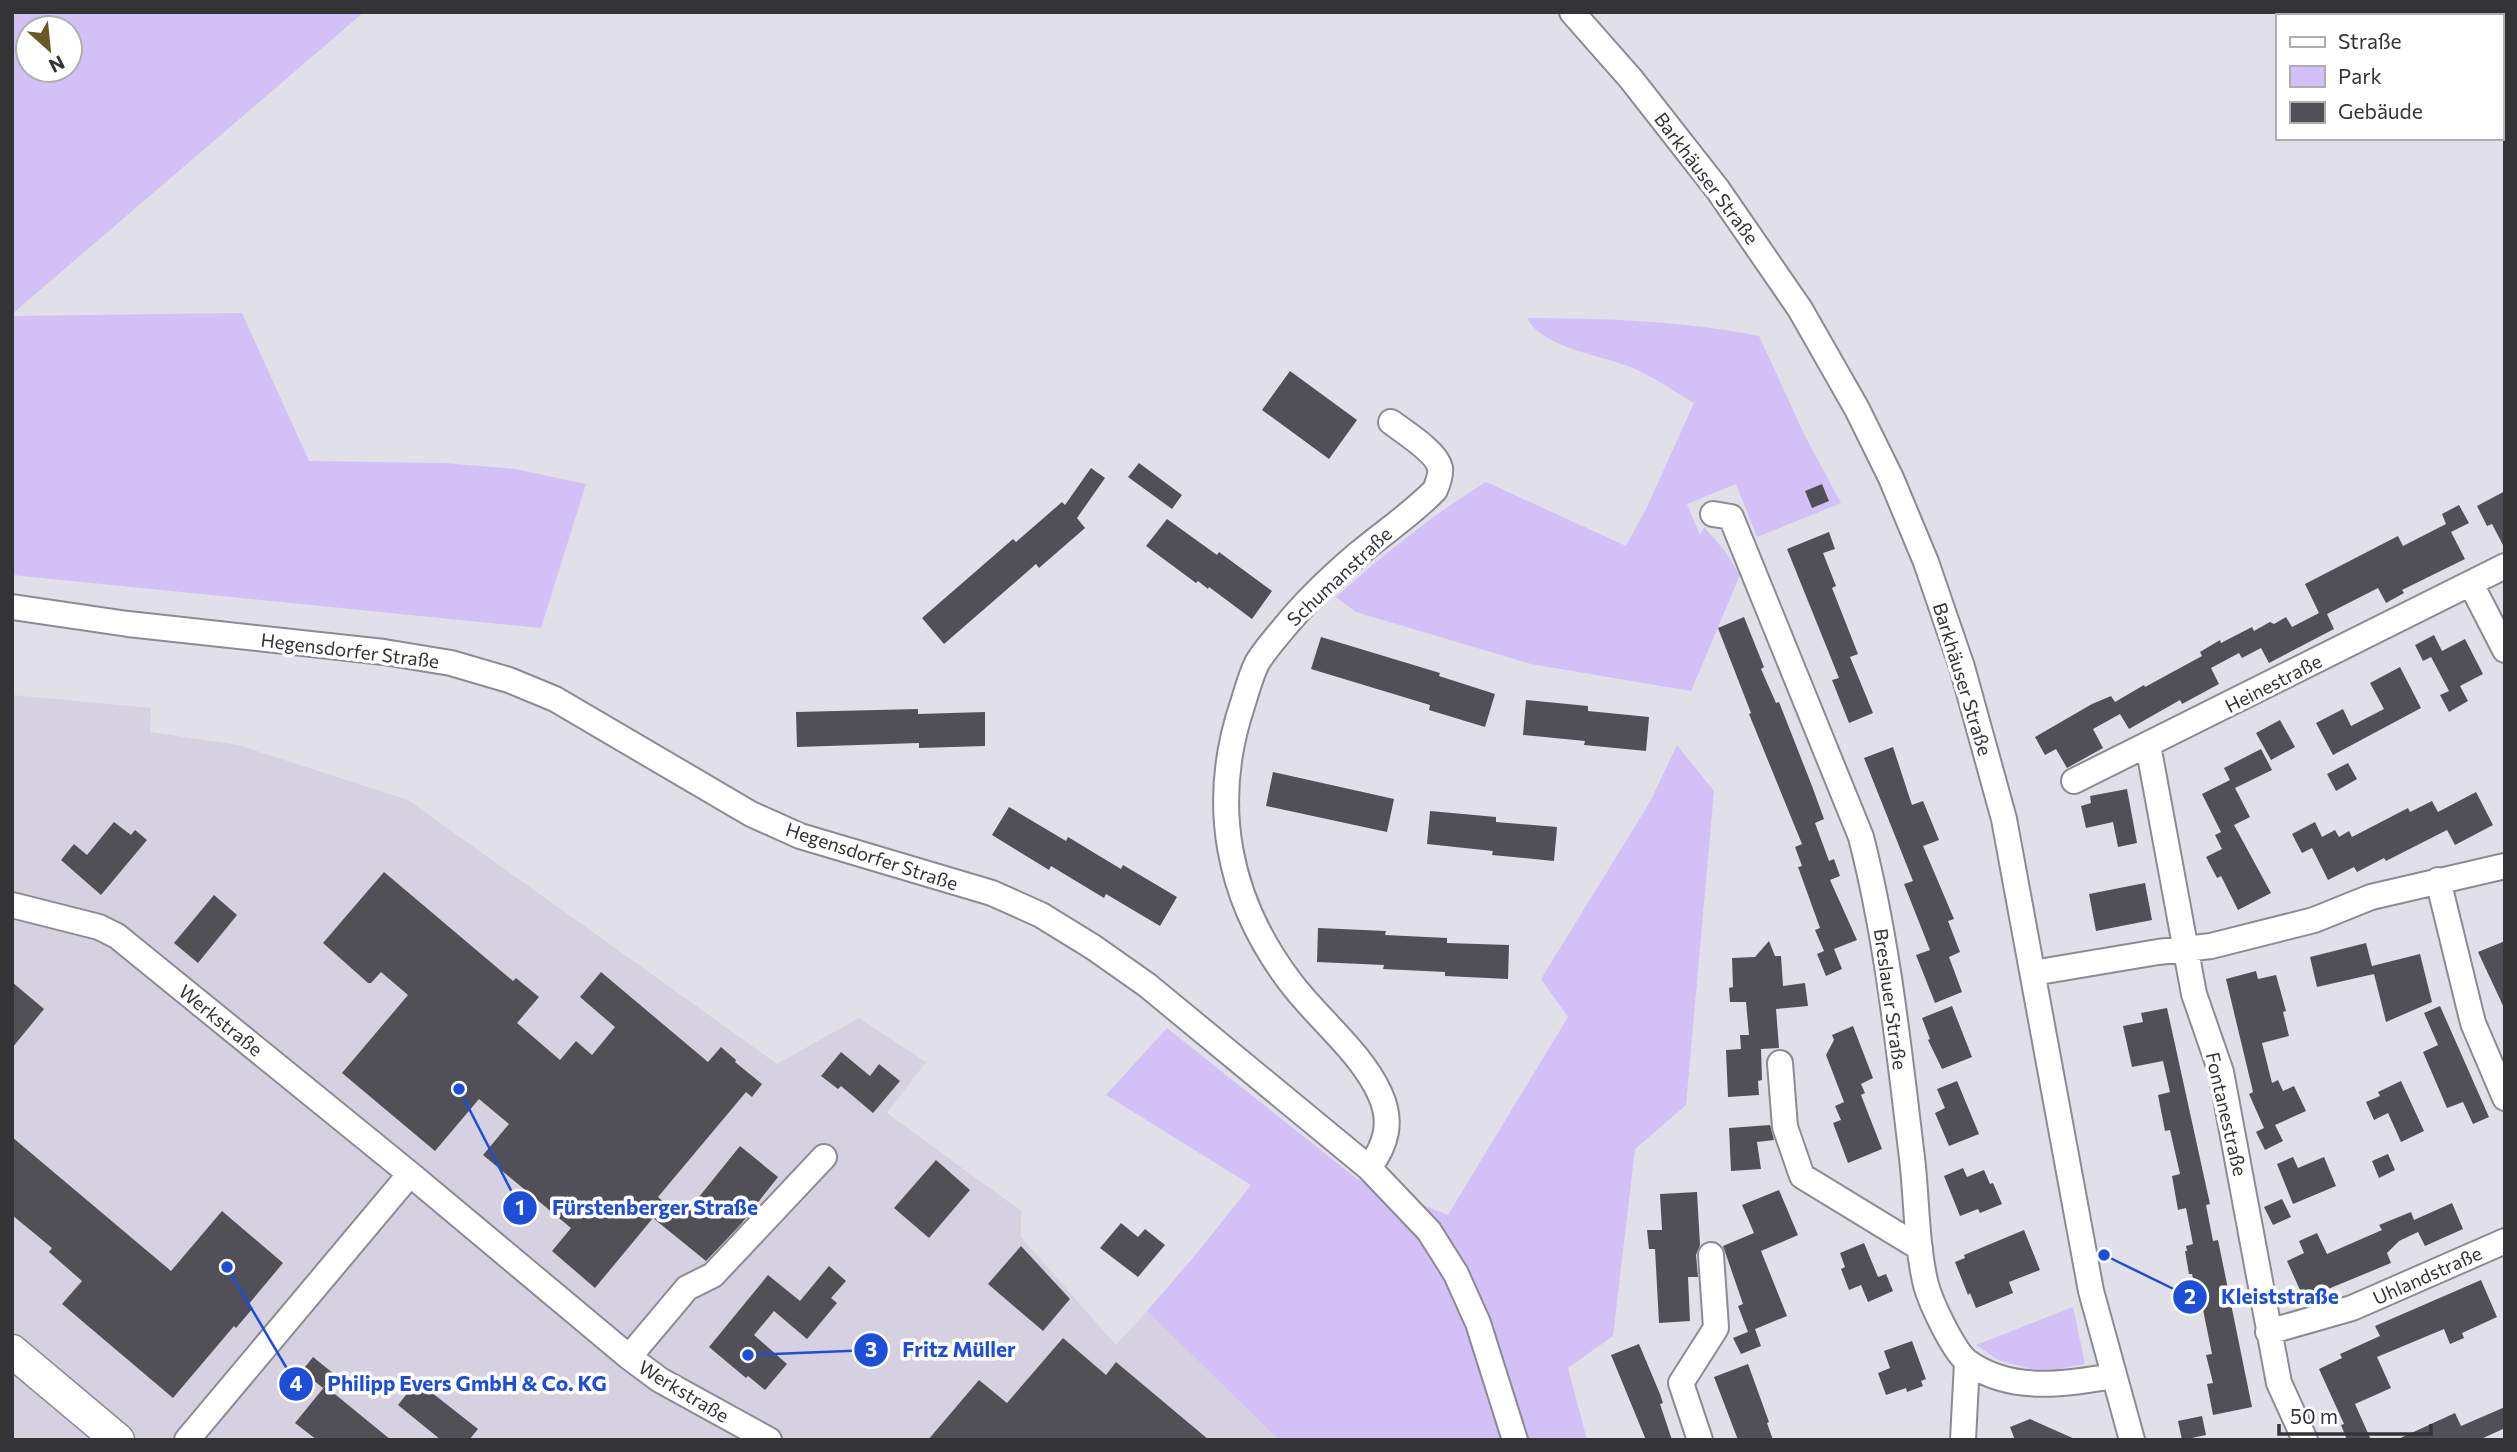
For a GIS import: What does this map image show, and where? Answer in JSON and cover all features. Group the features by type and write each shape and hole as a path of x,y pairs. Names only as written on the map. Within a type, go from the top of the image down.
{"main road":[{"path":"12,1351 118,1440"}],"street":[{"name":"Barkhäuser Straße","path":"1572,12 1631,79 1761,250 1813,331 1857,409 1891,478 1926,562 1947,618 2004,819 2091,1291 2132,1440"},
{"name":"Schumanstraße","path":"1369,1168 1383,1149 1387,1123 1381,1095 1362,1065 1291,983 1264,945 1240,891 1227,833 1226,783 1234,730 1256,665 1265,651 1320,589 1355,556 1435,490 1440,468 1433,455 1391,422"},
{"name":"Breslauer Straße","path":"1713,514 1731,517 1861,837 1882,934 1902,1080 1920,1248 1927,1285 1939,1320 1967,1363"},
{"name":"Heinestraße","path":"2074,780 2505,566"},
{"path":"2471,584 2505,650"},
{"name":"Hegensdorfer Straße","path":"12,607 128,624 384,652 451,663 555,699 751,814 800,836 992,893 1041,915 1147,985 1369,1168 1429,1231 1456,1274 1478,1323 1515,1440"},
{"name":"Fontanestraße","path":"2148,745 2194,994 2221,1072 2279,1383 2305,1440"},
{"path":"2033,973 2211,946 2314,920 2371,897 2505,866"},
{"path":"2438,880 2473,1023 2505,1098"},
{"name":"Werkstraße","path":"12,905 99,927 117,936 410,1174 629,1357 660,1380 769,1440"},
{"path":"1780,1063 1785,1127 1802,1176 1920,1248"},
{"path":"629,1357 687,1288 713,1275 824,1157"},
{"path":"187,1440 410,1174"},
{"name":"Uhlandstraße","path":"2268,1332 2352,1308 2505,1241"},
{"path":"1700,1440 1681,1383 1716,1328 1711,1255"},
{"path":"1963,1440 1967,1363 1995,1376 2035,1385 2113,1376"}],"shaded area":[{"path":"12,695 151,708 150,732 238,745 408,800 777,1064 859,1018 926,1062 887,1113 1021,1211 1021,1237 1116,1345 1147,1311 1279,1440 12,1440"}],"green space":[{"path":"12,12 364,12 12,314"},
{"path":"242,313 309,461 444,463 515,469 586,484 541,628 12,575 12,316"},
{"path":"1527,318 1644,321 1759,336 1805,436 1841,503 1757,537 1736,484 1687,504 1700,535 1704,527 1724,550 1740,575 1691,691 1531,664 1356,612 1336,597 1408,536 1486,482 1626,546 1647,507 1694,403 1633,368 1575,350 1546,337 1535,329"},
{"path":"1677,745 1714,791 1686,1105 1635,1149 1613,1336 1568,1368 1587,1440 1279,1440 1147,1311 1251,1185 1106,1095 1167,1028 1357,1179 1448,1215 1568,1017 1541,979 1650,802"},
{"path":"2073,1307 2085,1364 2042,1372 1998,1360 1976,1345"}],"building":[{"path":"1290,371 1357,420 1329,459 1262,410"},
{"path":"1139,463 1182,495 1172,509 1128,477"},
{"path":"1091,468 1105,478 1077,518 1085,528 1039,568 1036,564 944,644 922,618 1013,539 1016,542 1062,502 1065,505"},
{"path":"1822,484 1829,501 1812,508 1805,491"},
{"path":"2505,491 2505,549 2492,524 2487,526 2477,506"},
{"path":"2459,505 2469,523 2451,532 2465,559 2402,590 2404,593 2386,603 2378,588 2327,614 2334,629 2269,663 2261,648 2242,658 2239,653 2211,668 2219,684 2182,704 2180,700 2129,729 2120,714 2093,729 2103,748 2067,768 2056,749 2045,755 2035,737 2092,704 2111,696 2115,702 2144,685 2145,687 2202,656 2200,652 2220,640 2221,643 2252,627 2254,631 2286,617 2292,627 2319,613 2305,584 2398,536 2403,546 2446,524 2442,514"},
{"path":"1167,519 1217,555 1219,552 1272,591 1252,619 1209,587 1208,589 1198,581 1196,583 1146,546"},
{"path":"1829,532 1835,549 1823,553 1836,586 1832,588 1858,654 1850,657 1873,713 1849,723 1832,680 1839,678 1787,549"},
{"path":"1744,617 1764,667 1761,669 1776,703 1779,702 1824,819 1815,823 1829,861 1834,859 1840,876 1830,880 1857,940 1834,949 1842,969 1826,976 1817,954 1824,951 1815,930 1820,928 1798,867 1802,866 1795,847 1802,844 1749,714 1751,713 1718,628"},
{"path":"2434,635 2442,651 2465,639 2483,674 2460,686 2468,701 2449,712 2440,695 2449,691 2431,657 2423,661 2415,645"},
{"path":"1321,637 1440,673 1439,676 1495,694 1485,727 1429,710 1430,705 1311,669"},
{"path":"2400,667 2421,708 2333,755 2316,723 2343,709 2351,726 2384,709 2370,683"},
{"path":"1526,700 1588,706 1588,711 1649,717 1646,751 1523,735"},
{"path":"918,709 918,714 985,712 985,746 919,748 919,743 797,747 796,712"},
{"path":"2280,720 2295,747 2271,760 2256,733"},
{"path":"1893,747 1912,805 1923,801 1939,840 1923,846 1954,919 1948,921 1960,952 1949,957 1962,992 1935,1003 1916,955 1930,950 1904,884 1913,881 1864,758"},
{"path":"2261,749 2272,770 2235,788 2250,817 2234,825 2271,893 2238,910 2221,876 2217,878 2206,857 2222,849 2215,835 2221,832 2202,794 2230,780 2224,768"},
{"path":"2348,763 2357,779 2336,791 2327,774"},
{"path":"1273,772 1394,799 1387,832 1266,806"},
{"path":"2127,789 2137,843 2118,847 2113,822 2086,828 2081,806 2091,803 2090,796"},
{"path":"2476,792 2493,825 2455,845 2447,830 2386,861 2384,858 2357,872 2354,867 2328,880 2312,848 2302,853 2292,834 2315,822 2322,837 2335,830 2339,837 2349,831 2352,837 2408,808 2410,812 2432,801 2438,812"},
{"path":"1009,807 1066,841 1068,837 1121,869 1123,865 1177,897 1160,926 1106,894 1104,898 1051,866 1049,870 992,835"},
{"path":"1430,811 1496,817 1496,822 1557,827 1554,861 1492,855 1493,851 1427,844"},
{"path":"114,822 131,835 135,830 147,840 101,895 61,860 74,844 87,855"},
{"path":"384,872 513,981 516,978 539,997 517,1023 560,1060 576,1041 592,1055 615,1027 580,997 601,972 708,1062 721,1047 762,1084 752,1097 746,1092 658,1197 682,1218 740,1146 778,1177 741,1224 706,1261 653,1218 595,1288 552,1251 571,1228 483,1155 509,1124 479,1099 435,1151 342,1073 408,995 381,972 368,983 323,943"},
{"path":"2145,883 2152,920 2096,931 2089,894"},
{"path":"214,895 237,915 198,963 174,943"},
{"path":"1318,928 1386,931 1385,935 1447,938 1447,943 1509,945 1508,979 1383,969 1384,965 1317,962"},
{"path":"1769,941 1775,956 1781,956 1783,986 1805,983 1808,1006 1776,1009 1779,1048 1761,1049 1762,1080 1758,1081 1759,1095 1728,1097 1726,1050 1741,1049 1740,1035 1749,1035 1746,1002 1730,1002 1729,988 1733,987 1732,958 1755,957"},
{"path":"2505,941 2505,1010 2478,952"},
{"path":"2366,943 2374,974 2317,987 2310,957"},
{"path":"2420,954 2432,1002 2386,1022 2372,966"},
{"path":"2256,971 2258,979 2276,975 2286,1011 2283,1012 2289,1036 2262,1043 2272,1083 2278,1080 2283,1091 2294,1086 2306,1111 2275,1125 2283,1141 2265,1150 2256,1132 2264,1128 2249,1094 2253,1092 2226,979"},
{"path":"12,982 44,1009 12,1048"},
{"path":"1952,1006 1972,1057 1942,1069 1928,1040 1930,1039 1922,1018"},
{"path":"2440,1006 2489,1117 2473,1124 2463,1102 2447,1108 2423,1052 2438,1045 2424,1013"},
{"path":"2167,1008 2210,1204 2206,1205 2213,1241 2218,1240 2252,1407 2213,1415 2207,1384 2213,1383 2206,1355 2212,1354 2198,1285 2195,1286 2192,1274 2189,1274 2185,1251 2186,1246 2193,1244 2186,1208 2178,1210 2172,1176 2180,1174 2170,1130 2165,1131 2158,1095 2170,1092 2163,1061 2132,1067 2123,1026 2143,1022 2141,1013"},
{"path":"1853,1026 1873,1078 1861,1084 1865,1093 1861,1095 1882,1149 1848,1163 1833,1123 1841,1120 1835,1106 1844,1102 1826,1055 1834,1040 1832,1035"},
{"path":"841,1052 870,1076 879,1064 900,1081 873,1113 841,1086 838,1089 821,1076"},
{"path":"1957,1081 1979,1134 1949,1146 1935,1113 1945,1108 1937,1089"},
{"path":"2401,1081 2424,1131 2401,1142 2388,1113 2374,1120 2366,1102 2380,1096 2378,1092"},
{"path":"1770,1125 1774,1140 1757,1142 1761,1169 1731,1171 1729,1128"},
{"path":"12,1137 171,1271 222,1211 283,1263 248,1305 253,1308 236,1328 234,1326 173,1398 62,1304 82,1281 49,1252 52,1248 12,1215"},
{"path":"2388,1154 2395,1170 2379,1178 2372,1161"},
{"path":"2293,1157 2298,1168 2324,1157 2336,1186 2293,1204 2277,1164"},
{"path":"936,1160 970,1190 929,1238 894,1208"},
{"path":"1963,1168 1967,1177 1984,1170 2002,1204 1980,1213 1978,1209 1960,1216 1944,1176"},
{"path":"1779,1190 1798,1235 1761,1251 1787,1316 1748,1332 1738,1306 1743,1304 1723,1246 1754,1233 1742,1205"},
{"path":"1697,1192 1700,1245 1696,1255 1698,1277 1688,1277 1690,1321 1659,1323 1655,1249 1649,1249 1647,1230 1662,1230 1660,1194"},
{"path":"2282,1199 2291,1217 2273,1225 2264,1207"},
{"path":"2452,1203 2463,1229 2425,1246 2418,1232 2399,1241 2387,1253 2391,1263 2304,1299 2287,1261 2304,1253 2299,1241 2317,1233 2327,1254 2382,1230 2379,1225 2411,1212 2414,1220"},
{"path":"1121,1223 1138,1237 1145,1229 1165,1245 1138,1277 1100,1248"},
{"path":"2024,1230 2040,1270 2009,1282 2013,1293 1976,1308 1955,1262 1965,1258 1964,1255"},
{"path":"1864,1243 1878,1277 1886,1274 1893,1291 1868,1302 1861,1285 1849,1290 1841,1269 1845,1267 1840,1253"},
{"path":"1021,1246 1070,1299 1043,1331 988,1284"},
{"path":"829,1266 846,1281 831,1298 837,1303 807,1339 774,1311 754,1335 787,1364 765,1390 709,1347 768,1275 800,1301"},
{"path":"2481,1280 2497,1317 2462,1333 2464,1338 2450,1344 2444,1329 2377,1357 2391,1388 2355,1404 2371,1440 2347,1440 2341,1425 2344,1424 2319,1369 2342,1358 2340,1354 2380,1336 2375,1326"},
{"path":"1755,1329 1761,1346 1741,1354 1733,1338"},
{"path":"1063,1338 1106,1375 1116,1362 1209,1440 928,1440 979,1380 1007,1403"},
{"path":"1912,1341 1926,1379 1921,1381 1923,1386 1886,1395 1878,1373 1890,1368 1884,1351"},
{"path":"1639,1344 1660,1394 1663,1403 1660,1404 1672,1440 1646,1440 1611,1355"},
{"path":"313,1357 334,1374 323,1388 302,1371"},
{"path":"1748,1364 1773,1440 1738,1440 1714,1377"},
{"path":"417,1381 478,1429 469,1440 441,1440 398,1405"},
{"path":"325,1386 391,1440 317,1440 295,1423"},
{"path":"2505,1407 2505,1428 2479,1440 2396,1440 2455,1413 2461,1426"},
{"path":"2202,1416 2206,1435 2182,1440 2178,1421"},
{"path":"2030,1419 2077,1440 2015,1440 2010,1427"}],"place":[{"name":"Fürstenberger Straße","path":"459,1089"},
{"name":"Kleiststraße","path":"2104,1255"},
{"name":"Philipp Evers GmbH & Co. KG","path":"227,1267"},
{"name":"Fritz Müller","path":"748,1355"}]}
